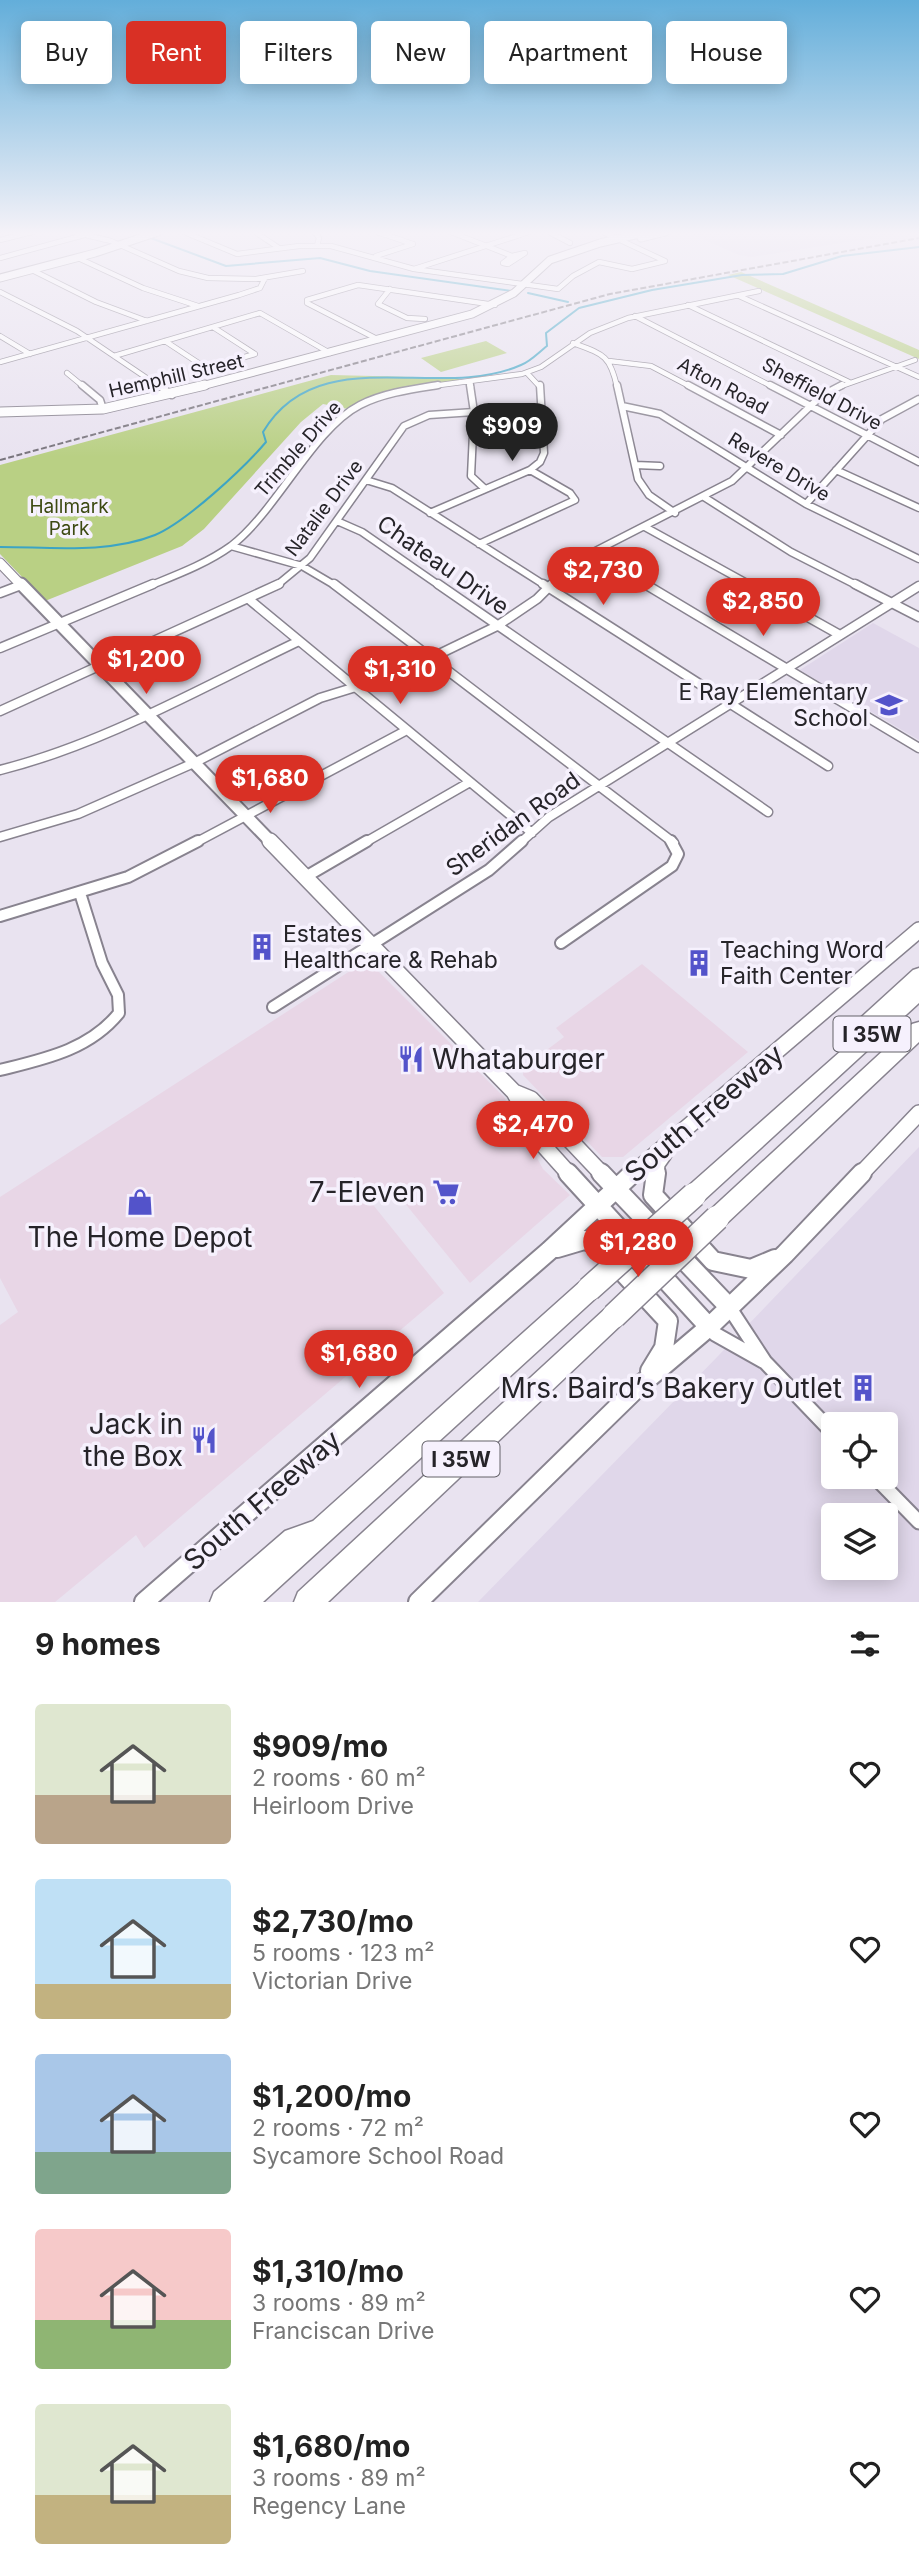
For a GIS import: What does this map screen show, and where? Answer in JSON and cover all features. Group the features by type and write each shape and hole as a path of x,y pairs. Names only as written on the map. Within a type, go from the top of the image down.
{"highway":[{"path":"826,1077 825,1063 919,975"},
{"name":"South Freeway","path":"243,1602 919,992"},
{"name":"I 35W","path":"308,1602 919,1030"},
{"path":"224,1602 294,1541 323,1528"}],"main road":[{"name":"Hemphill Street","path":"330,353 491,307"},
{"path":"0,563 514,1092 519,1106 544,1146 709,1327"},
{"name":"South Freeway","path":"144,1602 549,1251 596,1204 670,1144 919,930"},
{"path":"418,1602 637,1388 709,1327 785,1254 919,1113"},
{"path":"670,1144 657,1164 653,1195 713,1261 751,1269 785,1254"},
{"path":"615,1189 729,1307"}],"street":[{"path":"28,307 87,338 172,395"},
{"path":"109,307 147,321"},
{"path":"0,362 195,307"},
{"path":"314,307 379,340"},
{"path":"384,307 407,317 425,319"},
{"name":"Trimble Drive","path":"0,648 197,566 231,546 251,527 348,412 361,404 394,393 527,373 541,367 573,343 635,316 680,307"},
{"path":"692,307 849,382"},
{"path":"764,307 919,376"},
{"path":"114,356 260,313 330,353"},
{"name":"Sheffield Drive","path":"635,316 919,462"},
{"path":"165,341 202,366 235,362 256,354 213,327"},
{"path":"0,336 30,354"},
{"path":"573,343 597,352 609,361 614,369 635,465 644,490 676,513"},
{"name":"Hemphill Street","path":"0,412 103,409 172,395 330,353"},
{"path":"0,836 78,814 195,762 320,698 357,689 431,658 497,625 517,614 570,565 676,513 749,467 811,405 831,390 915,360"},
{"name":"Afton Road","path":"609,361 651,366 781,435"},
{"path":"67,373 100,400 103,409"},
{"path":"430,513 530,470 540,462 544,453 541,387 527,373"},
{"path":"470,382 474,412 471,476 485,489"},
{"path":"806,504 889,413 919,400"},
{"name":"Revere Drive","path":"622,406 660,414 806,504 919,559"},
{"name":"Natalie Drive","path":"0,711 251,601 277,586 302,566 337,522 399,430 408,423 442,413 474,412"},
{"path":"635,465 660,466"},
{"path":"479,544 575,500 570,494 530,470"},
{"path":"836,470 919,508"},
{"path":"366,480 392,488 828,766"},
{"path":"704,497 780,547 919,617"},
{"name":"Chateau Drive","path":"337,522 362,532 768,812"},
{"path":"645,527 840,635"},
{"path":"231,546 302,566 324,577 675,844 677,859 656,878 561,943"},
{"path":"592,553 919,748"},
{"path":"0,593 21,585"},
{"name":"Sheridan Road","path":"273,1007 489,870 549,817 919,586"},
{"path":"251,601 531,833"},
{"path":"0,770 85,742 299,641"},
{"path":"0,916 128,877 407,730"},
{"path":"307,876 470,782"},
{"path":"0,1070 82,1044 105,1030 119,1013 118,995 102,963 80,893"},
{"path":"514,1092 531,1099 615,1189"},
{"path":"549,1251 584,1240 596,1243 668,1321 669,1333 659,1358 637,1388"},
{"path":"729,1307 765,1362 821,1420"},
{"path":"709,1327 765,1362"},
{"path":"887,1489 919,1522"}],"shaded area":[{"name":"E Ray Elementary School","path":"873,623 919,648 919,740 800,670"},
{"path":"367,960 504,1097 543,1169 570,1195 470,1283 390,1185 370,1201 444,1293 144,1548 136,1535 55,1602 0,1602 0,1325 18,1312 0,1278 0,1197"},
{"path":"642,964 748,1052 623,1157 602,1157 523,1075 524,1067 564,1037 556,1028"},
{"path":"919,1147 919,1602 478,1602 719,1355"}],"green space":[{"path":"800,307 820,307 919,350 919,359"},
{"path":"486,341 507,353 441,372 421,358"},
{"name":"Hallmark Park","path":"331,375 457,378 461,381 423,386 348,409 323,404 301,422 204,529 182,546 45,601 0,554 0,465"}],"waterway":[{"path":"0,547 98,547 118,545 155,535 198,507 244,466 266,442 263,432 286,404 315,388 347,380 488,375 532,359 547,346 546,333 584,307"}],"railway":[{"path":"0,460 563,307"}],"place":[{"name":"E Ray Elementary School","path":"889,705"},
{"name":"Estates Healthcare & Rehab","path":"262,947"},
{"name":"Teaching Word Faith Center","path":"699,963"},
{"name":"Whataburger","path":"411,1059"},
{"name":"7-Eleven","path":"446,1192"},
{"name":"The Home Depot","path":"140,1202"},
{"name":"Mrs. Baird’s Bakery Outlet","path":"863,1388"},
{"name":"Jack in the Box","path":"204,1440"}]}
